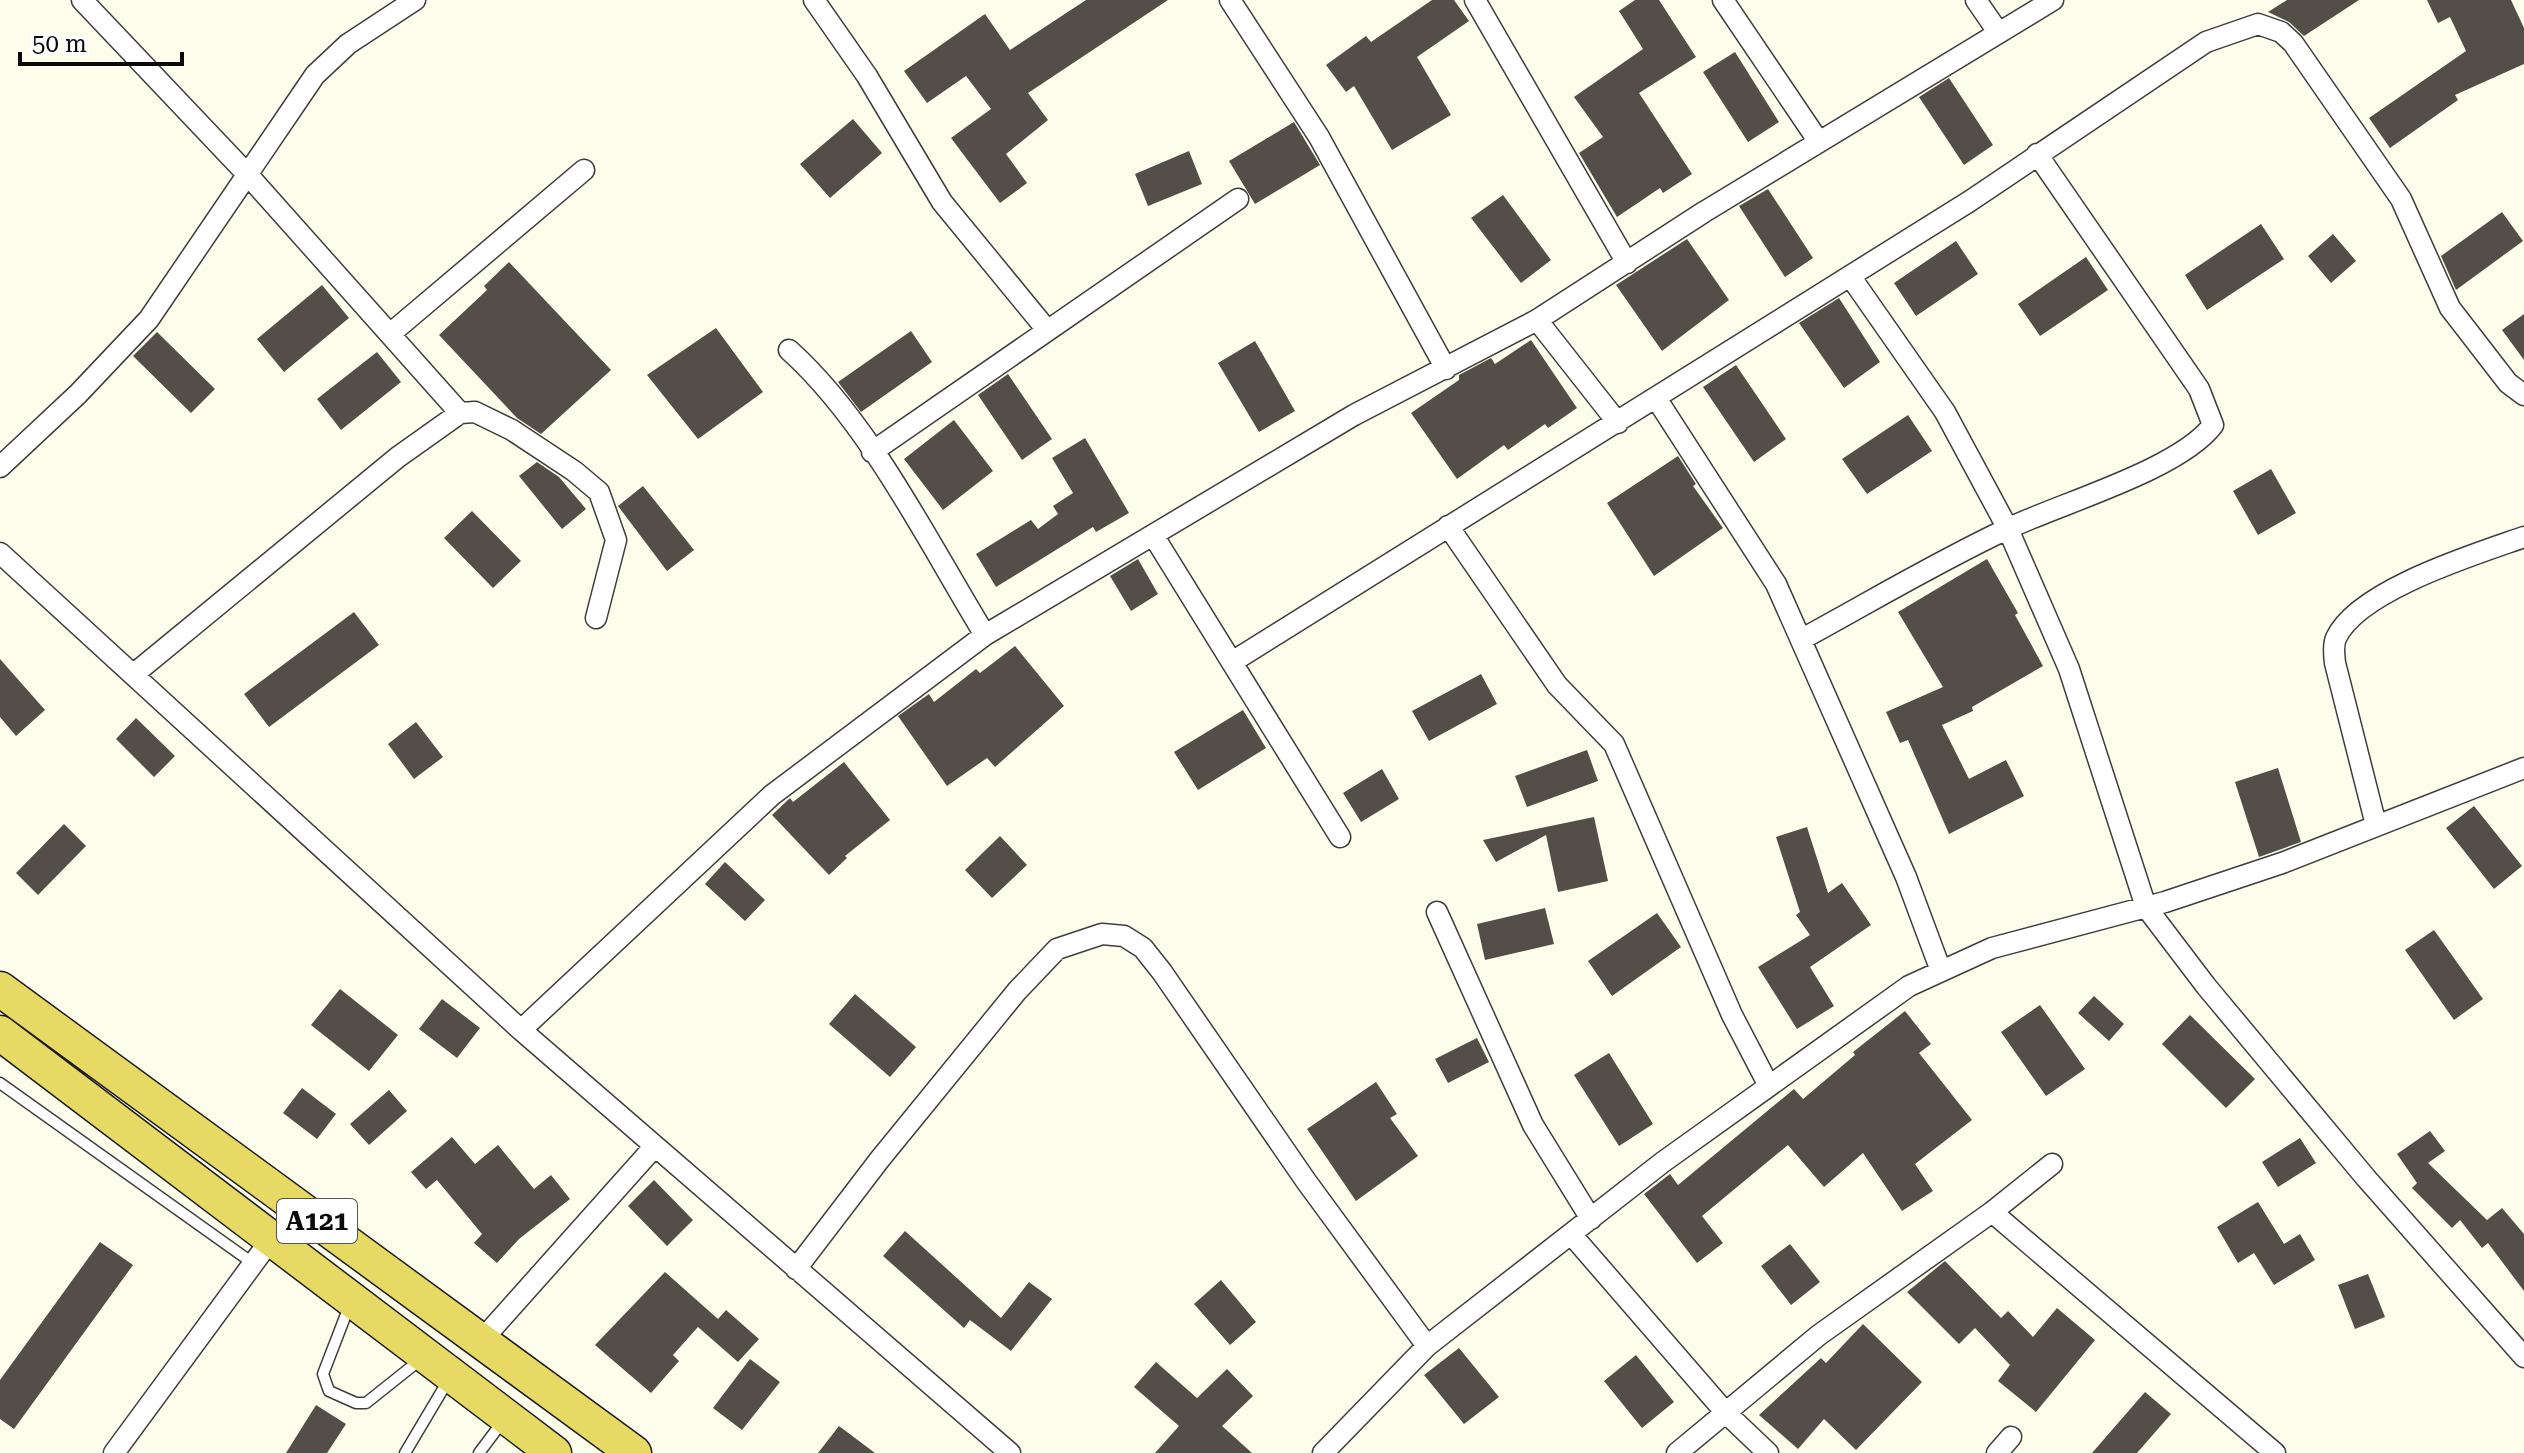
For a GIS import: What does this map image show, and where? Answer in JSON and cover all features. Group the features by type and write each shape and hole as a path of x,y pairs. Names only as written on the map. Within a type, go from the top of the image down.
{"highway":[{"name":"A121","path":"0,989 634,1453"},
{"name":"A121","path":"0,1033 263,1251 352,1299 554,1453"}],"street":[{"path":"82,0 247,174 460,413"},
{"path":"0,467 78,394 149,319 315,75 388,7 415,0"},
{"path":"814,0 867,76 942,202 1047,330"},
{"path":"1230,0 1319,137 1446,369"},
{"path":"1475,0 1627,263"},
{"path":"1723,0 1819,142"},
{"path":"1976,0 1998,32"},
{"path":"521,1030 772,795 985,635 1354,415 1537,320 1819,142 2053,0"},
{"path":"1232,662 1850,276 2206,42 2249,25 2265,26 2281,32 2293,43 2401,199 2450,308 2508,383 2524,395"},
{"path":"1802,639 2008,529 2121,482 2201,441 2213,425 2199,389 2037,154"},
{"path":"390,334 584,170"},
{"path":"872,452 1238,199"},
{"path":"1850,276 1945,412 2008,529 2069,669 2146,907 2206,986 2366,1178 2524,1357"},
{"path":"1537,320 1618,423"},
{"path":"789,350 824,381 872,452 985,635"},
{"path":"1656,398 1776,584 1906,877 1941,971"},
{"path":"134,674 398,457 460,413 475,412 512,430 574,471 599,492 616,540 596,618"},
{"path":"1448,526 1557,685 1614,744 1732,1015 1769,1086"},
{"path":"1153,535 1340,837"},
{"path":"2376,825 2335,663 2334,641 2349,619 2418,575 2524,537"},
{"path":"0,553 521,1030 1010,1453"},
{"path":"1323,1453 1427,1346 1769,1086 1909,986 1992,948 2146,907 2282,863 2524,768"},
{"path":"1437,912 1533,1125 1591,1219"},
{"path":"796,1269 880,1159 1017,991 1057,949 1102,934 1124,936 1143,948 1162,972 1306,1181 1427,1346"},
{"path":"481,1341 655,1146"},
{"path":"1677,1453 1819,1335 1992,1212 2052,1164"},
{"path":"1992,1212 2275,1453"},
{"path":"1571,1234 1726,1413 1768,1453"},
{"path":"114,1453 263,1251"},
{"path":"1997,1453 2011,1437"}],"lane":[{"path":"0,1083 263,1251"},
{"path":"352,1299 323,1374 329,1391 356,1403 366,1403 438,1366"},
{"path":"405,1453 438,1366"},
{"path":"479,1453 506,1417"}],"building":[{"path":"1086,0 1168,0 1028,93 1048,120 1006,154 1027,183 1000,203 951,138 991,109 966,76 927,103 904,71 985,14 1010,50"},
{"path":"1432,0 1454,0 1469,21 1417,57 1451,115 1392,150 1354,86 1346,92 1326,65 1366,36 1371,42"},
{"path":"1635,0 1659,0 1696,57 1639,93 1692,174 1663,193 1660,188 1617,217 1579,153 1603,137 1574,97 1643,49 1619,11"},
{"path":"2287,0 2359,0 2304,36 2289,22 2268,12"},
{"path":"2427,0 2511,0 2524,28 2524,64 2455,95 2458,100 2390,148 2369,118 2466,51 2450,17 2438,23"},
{"path":"1735,52 1779,122 1748,142 1703,72"},
{"path":"1949,78 1993,145 1964,165 1919,97"},
{"path":"853,119 882,153 830,198 800,164"},
{"path":"1294,122 1320,165 1255,204 1229,161"},
{"path":"1189,151 1202,184 1148,206 1135,174"},
{"path":"1768,189 1813,258 1785,277 1739,206"},
{"path":"1503,195 1551,260 1521,283 1471,218"},
{"path":"2502,212 2523,241 2456,290 2441,256"},
{"path":"2261,224 2284,259 2207,310 2185,275"},
{"path":"2333,234 2356,261 2331,283 2308,256"},
{"path":"1687,239 1729,300 1662,351 1616,285"},
{"path":"1956,241 1978,274 1916,316 1894,283"},
{"path":"2086,257 2108,290 2040,336 2018,304"},
{"path":"509,262 611,370 541,434 517,418 439,335 487,290 484,286"},
{"path":"322,285 349,318 284,372 257,339"},
{"path":"1839,298 1880,362 1844,388 1799,323"},
{"path":"2524,314 2524,360 2502,330"},
{"path":"716,328 763,392 698,439 647,375"},
{"path":"911,331 932,362 861,412 838,382"},
{"path":"157,332 215,389 191,413 133,356"},
{"path":"1531,340 1577,408 1548,428 1545,424 1508,450 1504,445 1457,479 1411,413 1459,380 1459,375 1491,358 1495,364"},
{"path":"1255,341 1295,411 1259,432 1218,363"},
{"path":"377,352 401,382 341,430 317,399"},
{"path":"1736,365 1786,439 1754,462 1703,387"},
{"path":"1008,374 1052,439 1022,460 978,395"},
{"path":"1908,415 1932,451 1867,494 1842,459"},
{"path":"954,420 993,471 943,510 904,459"},
{"path":"1085,438 1129,513 1096,532 1093,527 996,587 976,554 1031,520 1038,529 1058,514 1053,506 1073,493 1052,458"},
{"path":"1678,456 1696,484 1693,486 1723,528 1654,576 1607,503"},
{"path":"537,462 559,477 586,509 562,529 519,476"},
{"path":"2271,469 2296,513 2258,535 2233,491"},
{"path":"643,486 694,550 667,571 618,506"},
{"path":"472,511 521,561 493,588 444,538"},
{"path":"1138,559 1158,594 1131,611 1110,576"},
{"path":"1987,559 2018,613 2015,615 2043,666 1972,707 1973,711 1942,725 1969,779 2006,760 2024,796 1949,834 1908,740 1900,743 1886,712 1943,687 1898,612"},
{"path":"354,612 379,645 269,727 244,694"},
{"path":"1015,646 1064,706 995,767 987,758 947,786 898,716 929,694 934,702 976,669 980,673"},
{"path":"0,659 45,710 16,736 0,717"},
{"path":"1481,674 1497,704 1429,741 1412,711"},
{"path":"1243,710 1266,748 1198,790 1174,752"},
{"path":"136,718 175,756 154,777 116,739"},
{"path":"416,722 443,757 414,779 388,744"},
{"path":"1587,750 1598,781 1527,807 1515,776"},
{"path":"844,762 890,820 845,856 847,858 829,875 772,815 790,798 793,802"},
{"path":"2278,768 2301,842 2259,857 2235,782"},
{"path":"1382,769 1399,799 1361,822 1343,793"},
{"path":"2474,806 2522,866 2494,889 2446,828"},
{"path":"1594,817 1608,881 1558,892 1546,835 1496,862 1483,840"},
{"path":"64,824 86,846 38,895 16,873"},
{"path":"1807,827 1828,893 1842,883 1871,925 1810,967 1834,1006 1797,1029 1758,967 1810,935 1796,915 1800,912 1776,837"},
{"path":"1000,836 1027,865 992,898 965,870"},
{"path":"725,862 765,900 745,921 705,884"},
{"path":"1545,908 1554,944 1485,960 1477,924"},
{"path":"1657,913 1681,947 1612,996 1588,961"},
{"path":"2434,930 2483,999 2454,1020 2405,950"},
{"path":"340,989 398,1035 369,1071 311,1025"},
{"path":"855,994 916,1047 890,1077 829,1024"},
{"path":"2094,996 2124,1024 2109,1041 2078,1013"},
{"path":"442,999 480,1028 457,1058 419,1029"},
{"path":"2040,1005 2085,1069 2046,1096 2001,1032"},
{"path":"1905,1011 1931,1044 1919,1053 1972,1120 1915,1164 1933,1191 1902,1211 1863,1153 1824,1187 1788,1145 1702,1216 1723,1243 1697,1263 1644,1194 1670,1174 1678,1185 1794,1089 1803,1099 1855,1055 1853,1052"},
{"path":"2190,1015 2255,1079 2226,1108 2162,1044"},
{"path":"1477,1038 1489,1062 1448,1083 1435,1059"},
{"path":"1609,1053 1653,1124 1619,1146 1574,1075"},
{"path":"1376,1082 1397,1114 1390,1118 1418,1156 1356,1201 1307,1129"},
{"path":"302,1088 336,1114 317,1139 283,1113"},
{"path":"389,1090 407,1111 369,1145 350,1124"},
{"path":"2430,1131 2445,1151 2428,1163 2487,1220 2502,1208 2524,1234 2524,1291 2488,1243 2482,1248 2460,1220 2452,1228 2412,1188 2417,1183 2397,1154"},
{"path":"452,1137 475,1164 498,1145 534,1189 551,1175 570,1199 519,1239 497,1263 474,1243 482,1234 437,1180 426,1189 411,1172"},
{"path":"2300,1138 2316,1163 2278,1187 2262,1162"},
{"path":"654,1180 693,1220 667,1246 628,1206"},
{"path":"2258,1202 2284,1244 2300,1234 2315,1260 2274,1285 2254,1253 2238,1263 2217,1227"},
{"path":"905,1231 1001,1318 1029,1282 1052,1299 1011,1351 970,1320 964,1328 883,1256"},
{"path":"100,1242 133,1265 14,1429 0,1419 0,1380"},
{"path":"1790,1244 1820,1282 1791,1305 1761,1266"},
{"path":"1945,1261 2001,1318 2008,1311 2033,1337 2057,1308 2095,1340 2036,1412 1998,1381 2010,1365 1975,1328 1959,1344 1907,1292"},
{"path":"665,1272 718,1319 726,1310 759,1339 738,1362 698,1327 673,1355 679,1361 651,1393 595,1345"},
{"path":"2368,1274 2385,1317 2355,1329 2338,1285"},
{"path":"1221,1280 1256,1322 1230,1345 1194,1304"},
{"path":"1863,1324 1922,1382 1856,1450 1824,1419 1798,1449 1759,1415 1821,1358 1826,1363"},
{"path":"1459,1348 1499,1397 1464,1424 1424,1375"},
{"path":"1636,1355 1674,1402 1642,1428 1604,1381"},
{"path":"750,1359 780,1382 742,1430 713,1408"},
{"path":"1156,1362 1197,1398 1227,1369 1253,1396 1222,1426 1252,1453 1155,1453 1179,1426 1134,1387"},
{"path":"2145,1392 2171,1414 2137,1453 2092,1453"},
{"path":"316,1405 346,1424 327,1453 286,1453"},
{"path":"839,1426 875,1453 818,1453"}]}
